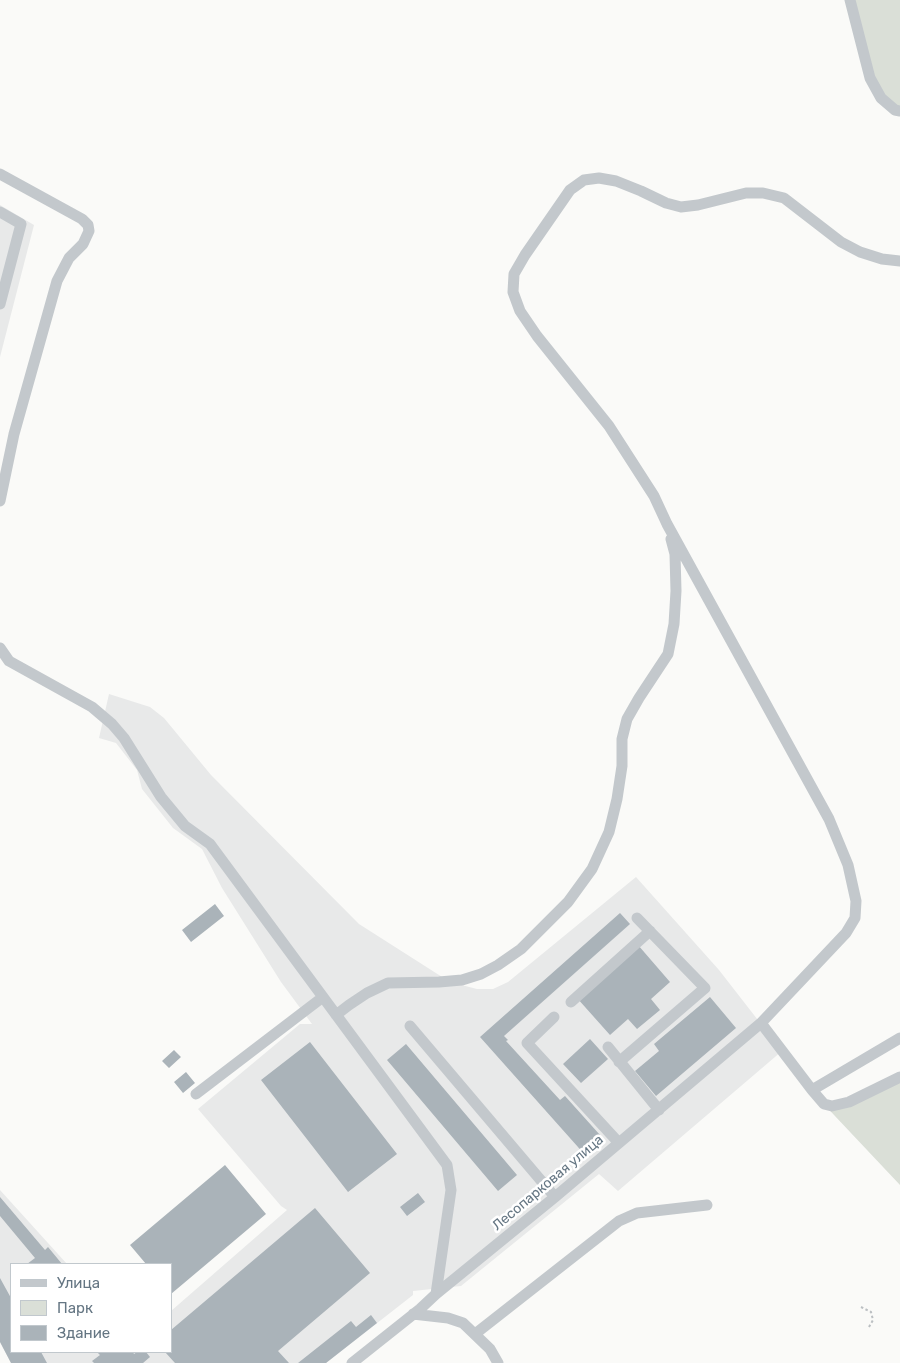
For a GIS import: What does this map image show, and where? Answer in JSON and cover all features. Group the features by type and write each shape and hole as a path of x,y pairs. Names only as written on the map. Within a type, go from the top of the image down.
{"street":[{"path":"850,0 870,78 881,98 895,110 900,111"},
{"path":"0,174 82,219 88,224 90,231 83,244 69,258 57,281 14,434 0,500"},
{"path":"336,1015 367,993 388,984 462,980 481,974 498,965 521,948 568,902 592,869 609,832 617,799 622,766 622,739 627,719 668,654 674,624 676,591 674,554 667,524 654,496 609,426 537,336 520,311 513,292 514,274 525,254 570,190 584,180 599,178 616,182 666,203 681,207 698,205 746,193 763,193 784,198 840,242 860,252 882,259 900,261"},
{"path":"0,212 21,224 0,304"},
{"name":"Лесопарковая улица","path":"352,1363 555,1197 761,1023 846,933 855,918 856,901 854,885 841,845 829,819 667,524"},
{"path":"0,648 9,662 92,707 112,724 124,738 161,797 185,826 210,844 446,1165 451,1190 436,1294"},
{"path":"620,1062 705,988 637,918"},
{"path":"571,1002 650,932"},
{"path":"196,1094 323,997"},
{"path":"554,1018 527,1043 619,1143"},
{"path":"761,1023 824,1104 832,1106 848,1102 900,1076"},
{"path":"410,1026 555,1197"},
{"path":"812,1090 900,1038"},
{"path":"608,1047 659,1110"},
{"path":"475,1334 619,1221 637,1213 707,1205"},
{"path":"414,1314 448,1318 463,1323 490,1349 498,1363"}],"path":[{"path":"861,1307 867,1308 871,1312 873,1320 869,1327"}],"shaded area":[{"path":"0,205 34,225 0,357"},
{"path":"109,694 150,707 164,718 211,775 359,924 450,982 477,989 493,989 508,982 636,877 719,970 782,1051 618,1191 599,1174 461,1286 413,1291 413,1295 326,1363 11,1363 0,1342 0,1190 66,1263 10,1263 10,1353 172,1353 172,1310 287,1210 281,1206 198,1109 300,1024 312,1024 281,982 222,888 202,849 173,828 142,789 137,770 116,743 99,738"}],"green space":[{"path":"850,0 900,0 900,111 881,98"},
{"path":"900,1077 900,1185 818,1098 832,1106"}],"building":[{"path":"215,904 224,916 191,942 182,930"},
{"path":"620,913 630,924 504,1036 508,1040 506,1041 560,1100 565,1096 600,1135 586,1148 590,1152 586,1156 480,1037"},
{"path":"638,945 670,982 651,999 660,1010 637,1029 628,1019 610,1035 577,998"},
{"path":"710,997 736,1028 656,1096 635,1071 659,1051 654,1044"},
{"path":"590,1039 608,1059 581,1083 563,1064"},
{"path":"310,1042 397,1154 348,1192 261,1080"},
{"path":"406,1044 517,1175 498,1191 387,1060"},
{"path":"174,1050 181,1057 169,1068 162,1061"},
{"path":"186,1072 195,1083 183,1093 174,1082"},
{"path":"225,1165 266,1214 172,1293 172,1263 145,1263 130,1245"},
{"path":"418,1193 425,1202 407,1216 400,1207"},
{"path":"0,1197 45,1250 48,1247 61,1263 28,1263 35,1258 0,1216"},
{"path":"315,1208 370,1273 278,1351 289,1363 175,1363 166,1353 172,1353 172,1329"},
{"path":"0,1278 10,1296 10,1353 42,1353 47,1363 11,1363 0,1342"},
{"path":"371,1315 377,1323 326,1363 298,1363 351,1321 356,1327"},
{"path":"98,1353 147,1353 150,1357 143,1363 94,1363 92,1361 100,1355"}]}
